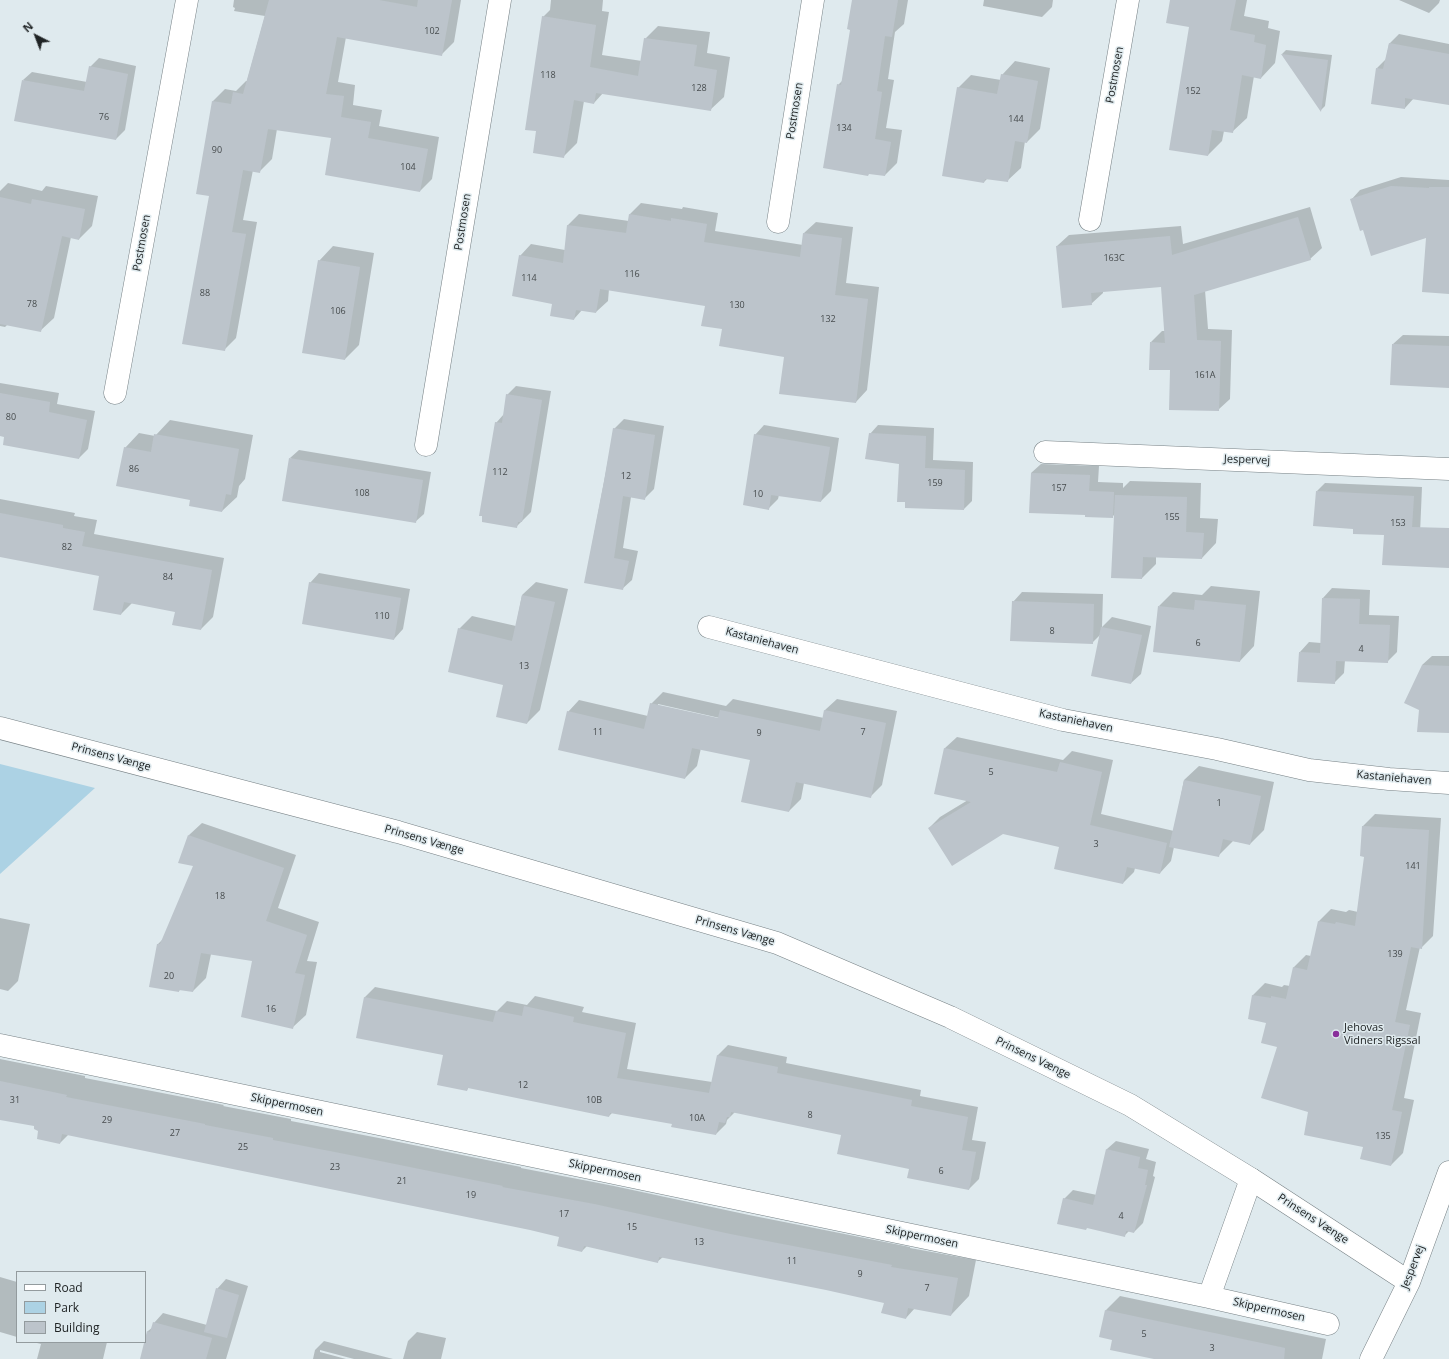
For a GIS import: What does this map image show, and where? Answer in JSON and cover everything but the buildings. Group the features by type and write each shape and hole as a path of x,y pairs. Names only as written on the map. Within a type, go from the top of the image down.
{"street":[{"name":"Postmosen","path":"115,393 187,0"},
{"name":"Postmosen","path":"426,445 500,0"},
{"name":"Postmosen","path":"778,222 813,0"},
{"name":"Postmosen","path":"1090,220 1128,0"},
{"name":"Jespervej","path":"1045,452 1449,468"},
{"name":"Kastaniehaven","path":"709,627 1064,720 1309,770 1389,779 1449,783"},
{"name":"Prinsens Vænge","path":"0,728 398,832 777,943 950,1017 1130,1105 1251,1179 1409,1282"},
{"name":"Skippermosen","path":"0,1045 1209,1297 1328,1324"},
{"name":"Jespervej","path":"1371,1359 1409,1282 1449,1172"},
{"path":"1209,1297 1251,1179"}],"green space":[{"path":"0,764 95,788 0,874"}],"place":[{"name":"Jehovas Vidners Rigssal","path":"1336,1034"}]}
